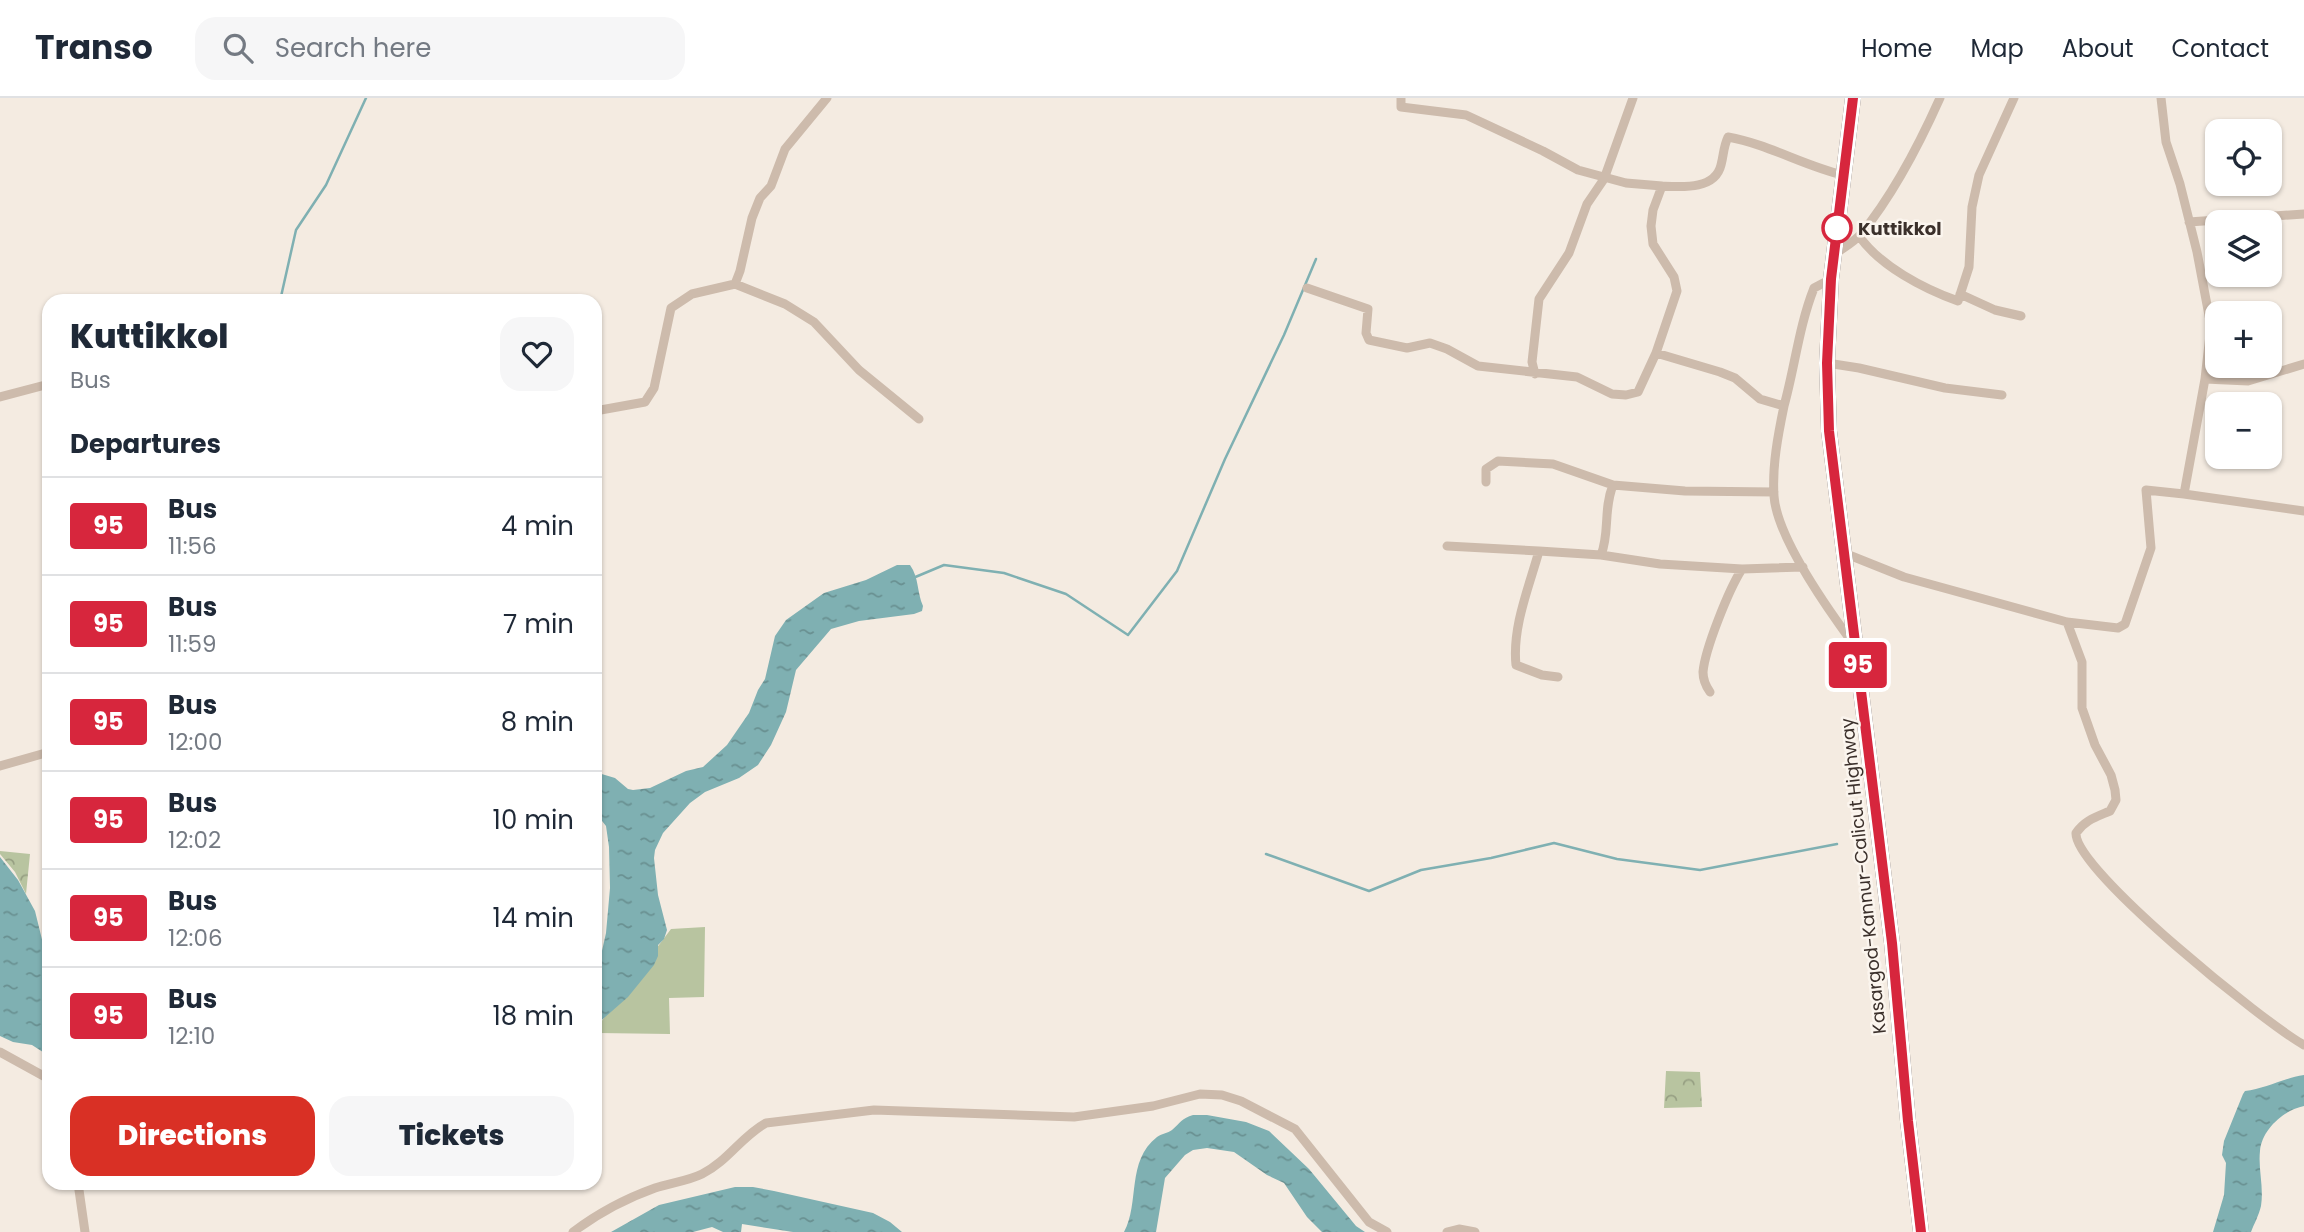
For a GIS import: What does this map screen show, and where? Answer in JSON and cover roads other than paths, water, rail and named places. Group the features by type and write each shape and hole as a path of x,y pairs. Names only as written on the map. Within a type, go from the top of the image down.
{"highway":[{"name":"Kasargod-Kannur-Calicut Highway","path":"1853,98 1831,279 1827,363 1829,431 1892,943 1921,1232"}],"street":[{"path":"735,284 760,198 771,186 785,149 827,98"},
{"path":"1401,98 1401,107 1466,115 1535,146 1578,170 1626,183 1687,187 1707,183 1716,177 1721,166 1722,149 1728,138 1748,141 1816,169 1843,175"},
{"path":"1535,374 1532,362 1539,299 1569,253 1587,204 1604,178 1633,98"},
{"path":"1833,255 1859,236 1906,164 1940,98"},
{"path":"1859,236 1881,261 1899,273 1946,297 1958,300 1969,267 1972,207 1979,175 2014,98"},
{"path":"2161,98 2166,142 2189,222 2211,326 2205,379 2184,494"},
{"path":"1307,288 1368,309 1366,333 1369,341 1407,348 1430,343 1478,366 1577,377 1612,394 1638,392 1656,353 1677,291 1674,277 1653,244 1653,210 1662,186"},
{"path":"2189,222 2304,214"},
{"path":"1831,279 1814,288 1803,315 1795,366 1777,444 1774,499 1786,537 1803,568 1855,646"},
{"path":"602,410 645,402 654,388 671,308 692,294 735,284 785,304 814,322 859,370 919,419"},
{"path":"1960,294 1995,310 2021,316"},
{"path":"1656,353 1720,372 1735,379 1760,399 1784,406"},
{"path":"1827,363 1945,388 2002,395"},
{"path":"2205,379 2248,381 2304,364"},
{"path":"0,397 42,386"},
{"path":"1486,482 1486,469 1499,461 1553,464 1613,485 1685,491 1774,492"},
{"path":"1601,555 1604,547 1607,500 1613,485"},
{"path":"1842,552 1904,577 2067,622 2104,628 2123,627 2151,548 2146,490 2304,511"},
{"path":"1447,546 1601,555 1660,564 1742,569 1803,568"},
{"path":"1539,551 1516,640 1516,665 1542,675 1558,677"},
{"path":"1710,692 1704,683 1706,658 1732,586 1742,569"},
{"path":"2067,622 2082,663 2082,708 2095,745 2111,775 2116,800 2110,811 2089,819 2080,826 2076,833 2077,843 2087,858 2137,911 2251,1010 2304,1045"},
{"path":"0,766 42,754"},
{"path":"0,1052 42,1075"},
{"path":"573,1232 617,1205 652,1189 700,1175 720,1163 754,1130 766,1123 874,1110 1074,1117 1142,1108 1200,1094 1222,1095 1241,1101 1295,1129 1369,1222 1387,1232"},
{"path":"79,1190 85,1232"},
{"path":"1447,1232 1459,1229 1475,1232"}],"water":[{"path":"897,565 910,565 923,606 922,611 859,621 831,629 796,670 786,712 771,745 758,765 739,778 705,792 690,803 663,833 654,858 658,895 667,930 658,945 658,956 654,965 628,997 602,1020 602,951 610,888 609,847 606,826 602,821 602,774 615,778 633,790 650,788 686,771 703,767 727,745 749,713 765,679 775,636 786,620 824,593 866,580"},
{"path":"0,857 18,880 35,911 42,940 42,1051 32,1045 13,1042 0,1036"},
{"path":"2304,1075 2304,1106 2296,1108 2275,1122 2262,1143 2261,1206 2251,1232 2213,1232 2224,1195 2224,1141 2243,1094 2245,1091"},
{"path":"1193,1115 1246,1122 1269,1131 1309,1169 1356,1226 1365,1232 1322,1232 1307,1217 1284,1183 1267,1175 1234,1152 1207,1148 1193,1150 1185,1155 1165,1178 1156,1232 1124,1232 1132,1208 1137,1170 1147,1147 1157,1137"},
{"path":"735,1187 753,1187 873,1213 902,1232 793,1232 742,1224 741,1232 723,1232 712,1227 693,1232 611,1232 659,1205"}],"waterway":[{"path":"282,294 296,230 326,185 366,98"},
{"path":"913,578 944,565 1004,573 1066,594 1128,635 1177,571 1316,259"},
{"path":"1266,854 1369,891 1421,870 1491,858 1554,843 1617,859 1700,870 1837,844"}],"place":[{"name":"Kuttikkol","path":"1837,228"}]}
